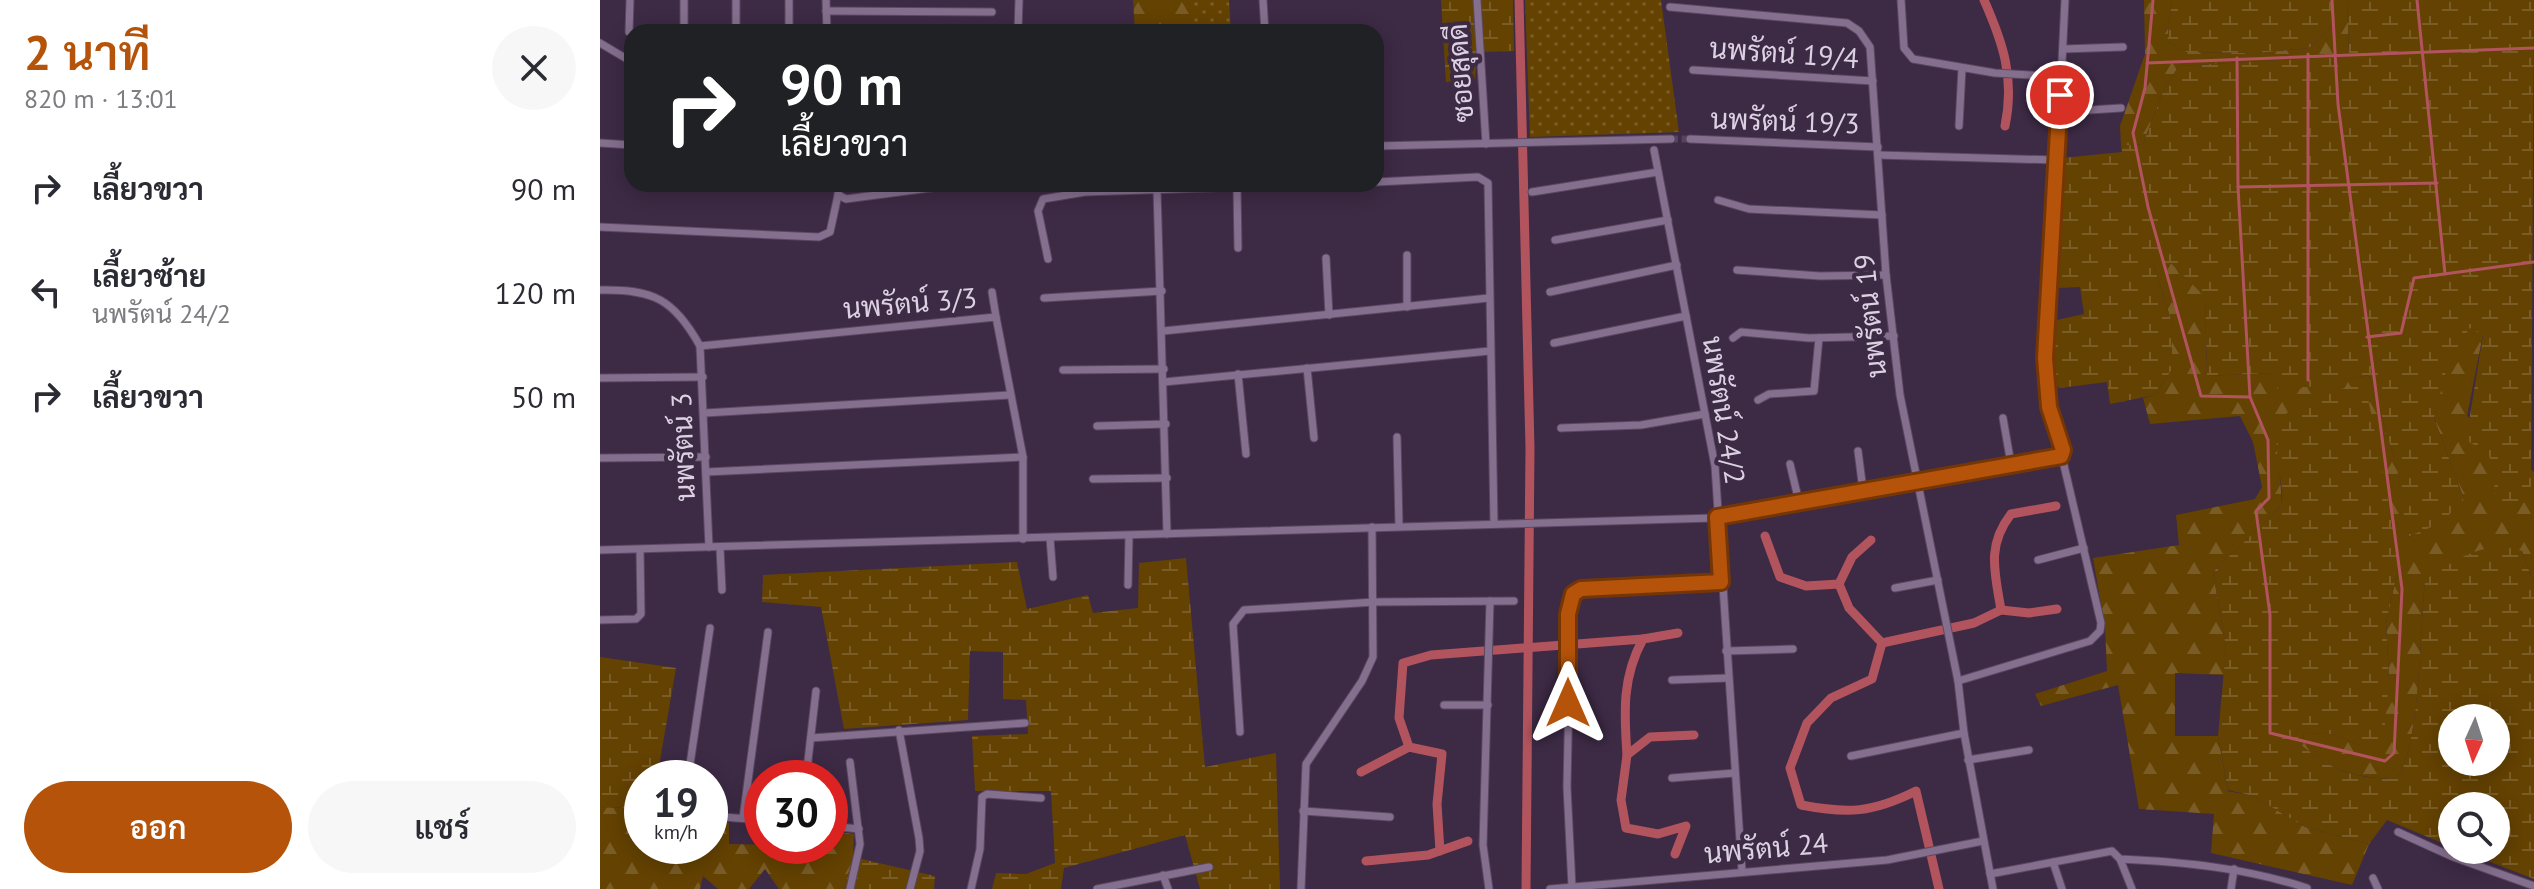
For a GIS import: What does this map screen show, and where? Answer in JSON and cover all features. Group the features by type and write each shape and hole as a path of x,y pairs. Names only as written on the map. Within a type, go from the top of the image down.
{"street":[{"path":"629,24 630,0"},
{"path":"684,0 684,24"},
{"path":"736,0 736,24"},
{"path":"789,0 789,24"},
{"path":"826,0 827,24"},
{"path":"1018,24 1019,0"},
{"path":"1263,0 1264,24"},
{"name":"ซอยสุดดี","path":"1477,0 1486,144"},
{"path":"1901,0 1904,48 1913,59 1995,73 2061,77"},
{"path":"1958,681 2090,641 2097,636 2101,623 2061,456 2063,450 2049,407 2045,358 2065,0"},
{"name":"นพรัตน์ 19","path":"1670,7 1847,23 1859,31 1870,47 1886,275 1900,395 1958,681 1968,760 1993,889"},
{"path":"826,11 992,12"},
{"path":"600,43 624,57"},
{"path":"2063,49 2123,47"},
{"path":"1959,126 1962,68"},
{"name":"นพรัตน์ 19/4","path":"1693,70 1873,81"},
{"path":"2058,112 2121,108"},
{"path":"1384,146 1671,139"},
{"name":"นพรัตน์ 19/3","path":"1690,139 2055,160"},
{"path":"600,143 624,144"},
{"name":"นพรัตน์ 24/2","path":"1654,150 1715,466 1742,871"},
{"path":"1532,192 1658,172"},
{"path":"1384,182 1484,179 1488,183 1494,524"},
{"path":"600,227 819,237 830,232 838,192"},
{"path":"838,195 846,199 874,198 911,192"},
{"path":"1048,259 1038,211 1043,199 1085,192"},
{"path":"1157,192 1167,534"},
{"path":"1237,192 1238,248"},
{"path":"1718,200 1749,209 1882,215"},
{"path":"1555,240 1668,220"},
{"path":"1407,255 1407,307"},
{"path":"1326,258 1329,315"},
{"path":"1550,292 1677,265"},
{"path":"1737,270 1820,276 1886,275"},
{"path":"600,290 637,291 661,298 684,320 700,346"},
{"path":"1044,298 1162,291"},
{"path":"992,292 996,317"},
{"path":"1163,331 1489,298"},
{"path":"1554,343 1686,316"},
{"name":"นพรัตน์ 3/3","path":"700,346 996,317 1023,457 1023,539"},
{"path":"1733,338 1741,332 1819,338 1894,336"},
{"path":"1758,400 1769,394 1814,391 1819,338"},
{"name":"นพรัตน์ 3","path":"700,346 709,547"},
{"path":"1164,382 1490,351"},
{"path":"1307,368 1314,438"},
{"path":"1063,370 1164,369"},
{"path":"1238,374 1246,454"},
{"path":"600,378 703,377"},
{"path":"705,413 1010,395"},
{"path":"1561,428 1641,425 1705,414"},
{"path":"2003,418 2011,464"},
{"path":"1097,426 1166,424"},
{"path":"1397,437 1399,526"},
{"path":"1858,451 1863,490"},
{"path":"600,550 1717,517 2061,456"},
{"path":"600,458 706,457"},
{"path":"706,472 1023,457"},
{"path":"1790,464 1799,502"},
{"path":"1093,479 1167,478"},
{"path":"1301,889 1303,811 1309,754 1354,693 1373,657 1375,602 1372,527"},
{"path":"1128,585 1129,536"},
{"path":"1050,538 1053,577"},
{"path":"720,548 722,590"},
{"path":"2038,560 2084,548"},
{"path":"600,620 636,619 641,614 640,550"},
{"path":"1895,588 1938,580"},
{"path":"1572,887 1568,660 1571,597 1581,589 1721,582"},
{"path":"1489,889 1483,845 1490,601"},
{"path":"1240,732 1233,619 1253,607 1514,601"},
{"path":"691,760 710,628"},
{"path":"728,817 743,818 768,632"},
{"path":"1726,651 1793,649"},
{"path":"1672,680 1728,678"},
{"path":"808,760 816,691"},
{"path":"1444,705 1488,705"},
{"path":"811,738 1025,723"},
{"path":"899,730 920,851 910,889"},
{"path":"1851,756 1964,733"},
{"path":"1968,760 2029,750"},
{"path":"850,762 860,856 850,889"},
{"path":"1672,778 1735,773"},
{"path":"971,889 980,849 982,797 987,794 1041,798"},
{"path":"1303,811 1390,817"},
{"path":"848,828 859,829"},
{"path":"2398,832 2453,857 2534,886"},
{"name":"นพรัตน์ 24","path":"1550,889 1634,885 1742,871 1917,857 1983,841"},
{"path":"1990,874 2112,851 2120,859 2132,889"},
{"path":"2120,859 2234,869 2307,888"},
{"path":"2053,862 2062,889"},
{"path":"1097,889 1209,867"},
{"path":"2231,889 2234,869"},
{"path":"1163,875 1168,889"},
{"path":"2373,878 2378,889"}],"green space":[{"path":"1133,0 1191,0 1189,24 1134,24"},
{"path":"1191,0 1229,0 1230,24 1191,23"},
{"path":"1441,0 1513,0 1514,51 1477,52 1475,79 1446,82"},
{"path":"1525,0 1661,0 1679,132 1530,137"},
{"path":"2144,0 2172,0 2167,42 2186,52 2257,53 2309,48 2331,27 2331,0 2347,0 2349,56 2179,66 2164,89 2143,144 2121,146 2120,126 2145,54"},
{"path":"2172,0 2331,0 2331,27 2309,48 2257,53 2186,52 2167,42"},
{"path":"2347,0 2534,0 2531,500 2499,513 2489,454 2466,440 2483,335 2470,328 2449,360 2434,418 2464,499 2441,523 2407,537 2397,468 2369,375 2279,393 2272,373 2207,376 2205,297 2171,263 2153,263 2172,323 2172,369 2155,395 2110,404 2107,382 2059,388 2052,382 2057,320 2084,314 2080,287 2058,288 2062,158 2122,152 2121,146 2143,144 2164,89 2179,66 2349,56"},
{"path":"2153,263 2171,263 2205,296 2207,376 2273,373 2279,392 2369,375 2397,468 2408,537 2464,499 2434,418 2448,360 2470,328 2483,334 2467,416 2534,472 2534,584 2522,551 2425,580 2415,715 2404,764 2396,779 2346,772 2302,746 2304,733 2333,734 2363,747 2389,679 2386,623 2400,560 2277,435 2282,505 2213,572 2226,648 2224,675 2175,673 2175,736 2218,736 2228,791 2253,796 2305,827 2369,844 2352,885 2211,853 2214,814 2139,809 2118,685 2041,706 2035,694 2107,671 2105,627 2093,558 2179,545 2176,515 2255,499 2262,487 2253,442 2240,416 2150,424 2143,398 2155,395 2172,369 2172,323"},
{"path":"2365,383 2400,560 2386,623 2389,679 2383,748 2363,747 2333,734 2304,733 2302,746 2324,762 2346,772 2396,779 2404,764 2415,715 2425,580 2459,558 2483,549 2522,551 2534,584 2534,879 2496,864 2510,864 2510,792 2438,792 2438,841 2387,820 2369,844 2305,827 2253,796 2228,790 2218,736 2226,648 2213,572 2282,505 2277,452 2280,422 2299,404"},
{"path":"1186,558 1205,767 1276,753 1280,889 1200,889 1185,835 1064,868 1061,889 992,889 996,873 1026,874 1055,863 1051,791 975,791 972,736 1028,734 1026,700 1003,699 1003,652 970,651 968,720 844,729 821,607 762,602 763,575 1017,562 1027,609 1088,595 1093,613 1138,608 1139,563"},
{"path":"600,657 676,668 660,760 624,760 624,808 600,807"},
{"path":"600,807 624,808 624,864 728,864 728,823 729,844 744,844 744,864 848,864 848,833 854,834 853,857 844,889 779,889 765,869 749,889 718,889 703,876 700,889 600,889"},
{"path":"853,857 935,876 934,889 844,889"}],"waterway":[{"path":"1519,0 1530,448 1526,889"},
{"path":"1984,0 1997,31 2008,76 2005,126"},
{"path":"2153,0 2145,88 2133,133 2148,207 2201,396 2250,397 2268,440 2269,498 2256,511 2270,615 2270,733 2385,761 2394,753 2402,589 2338,104 2332,0"},
{"path":"2417,0 2445,274"},
{"path":"2147,63 2534,48"},
{"path":"2308,54 2308,380"},
{"path":"2237,58 2238,187 2437,183"},
{"path":"2238,187 2250,397"},
{"path":"2367,337 2401,333 2414,278 2534,262"},
{"path":"1882,643 1974,623 2001,610 1994,560 2003,526 2011,514 2056,506"},
{"path":"1765,536 1780,577 1806,586 1839,584"},
{"path":"1871,540 1852,557 1839,584 1849,608 1882,643 1872,679 1831,698 1807,723 1790,768 1801,805 1860,810 1886,804 1916,791 1939,889"},
{"path":"2001,610 2029,613 2057,609"},
{"path":"1627,755 1626,695 1636,653 1643,639 1678,633"},
{"path":"1440,851 1437,804 1442,754 1409,747 1399,718 1403,663 1431,655 1643,639"},
{"path":"1675,854 1686,826 1658,834 1626,828 1621,800 1627,755 1650,737 1694,735"},
{"path":"1361,772 1409,747"},
{"path":"1366,861 1428,855 1468,841"}],"tunnel":[{"path":"1671,139 1690,139"}],"route":[{"path":"1568,703 1568,614 1575,591 1721,582 1717,517 2061,456 2063,450 2046,389 2045,358 2060,95"}]}
